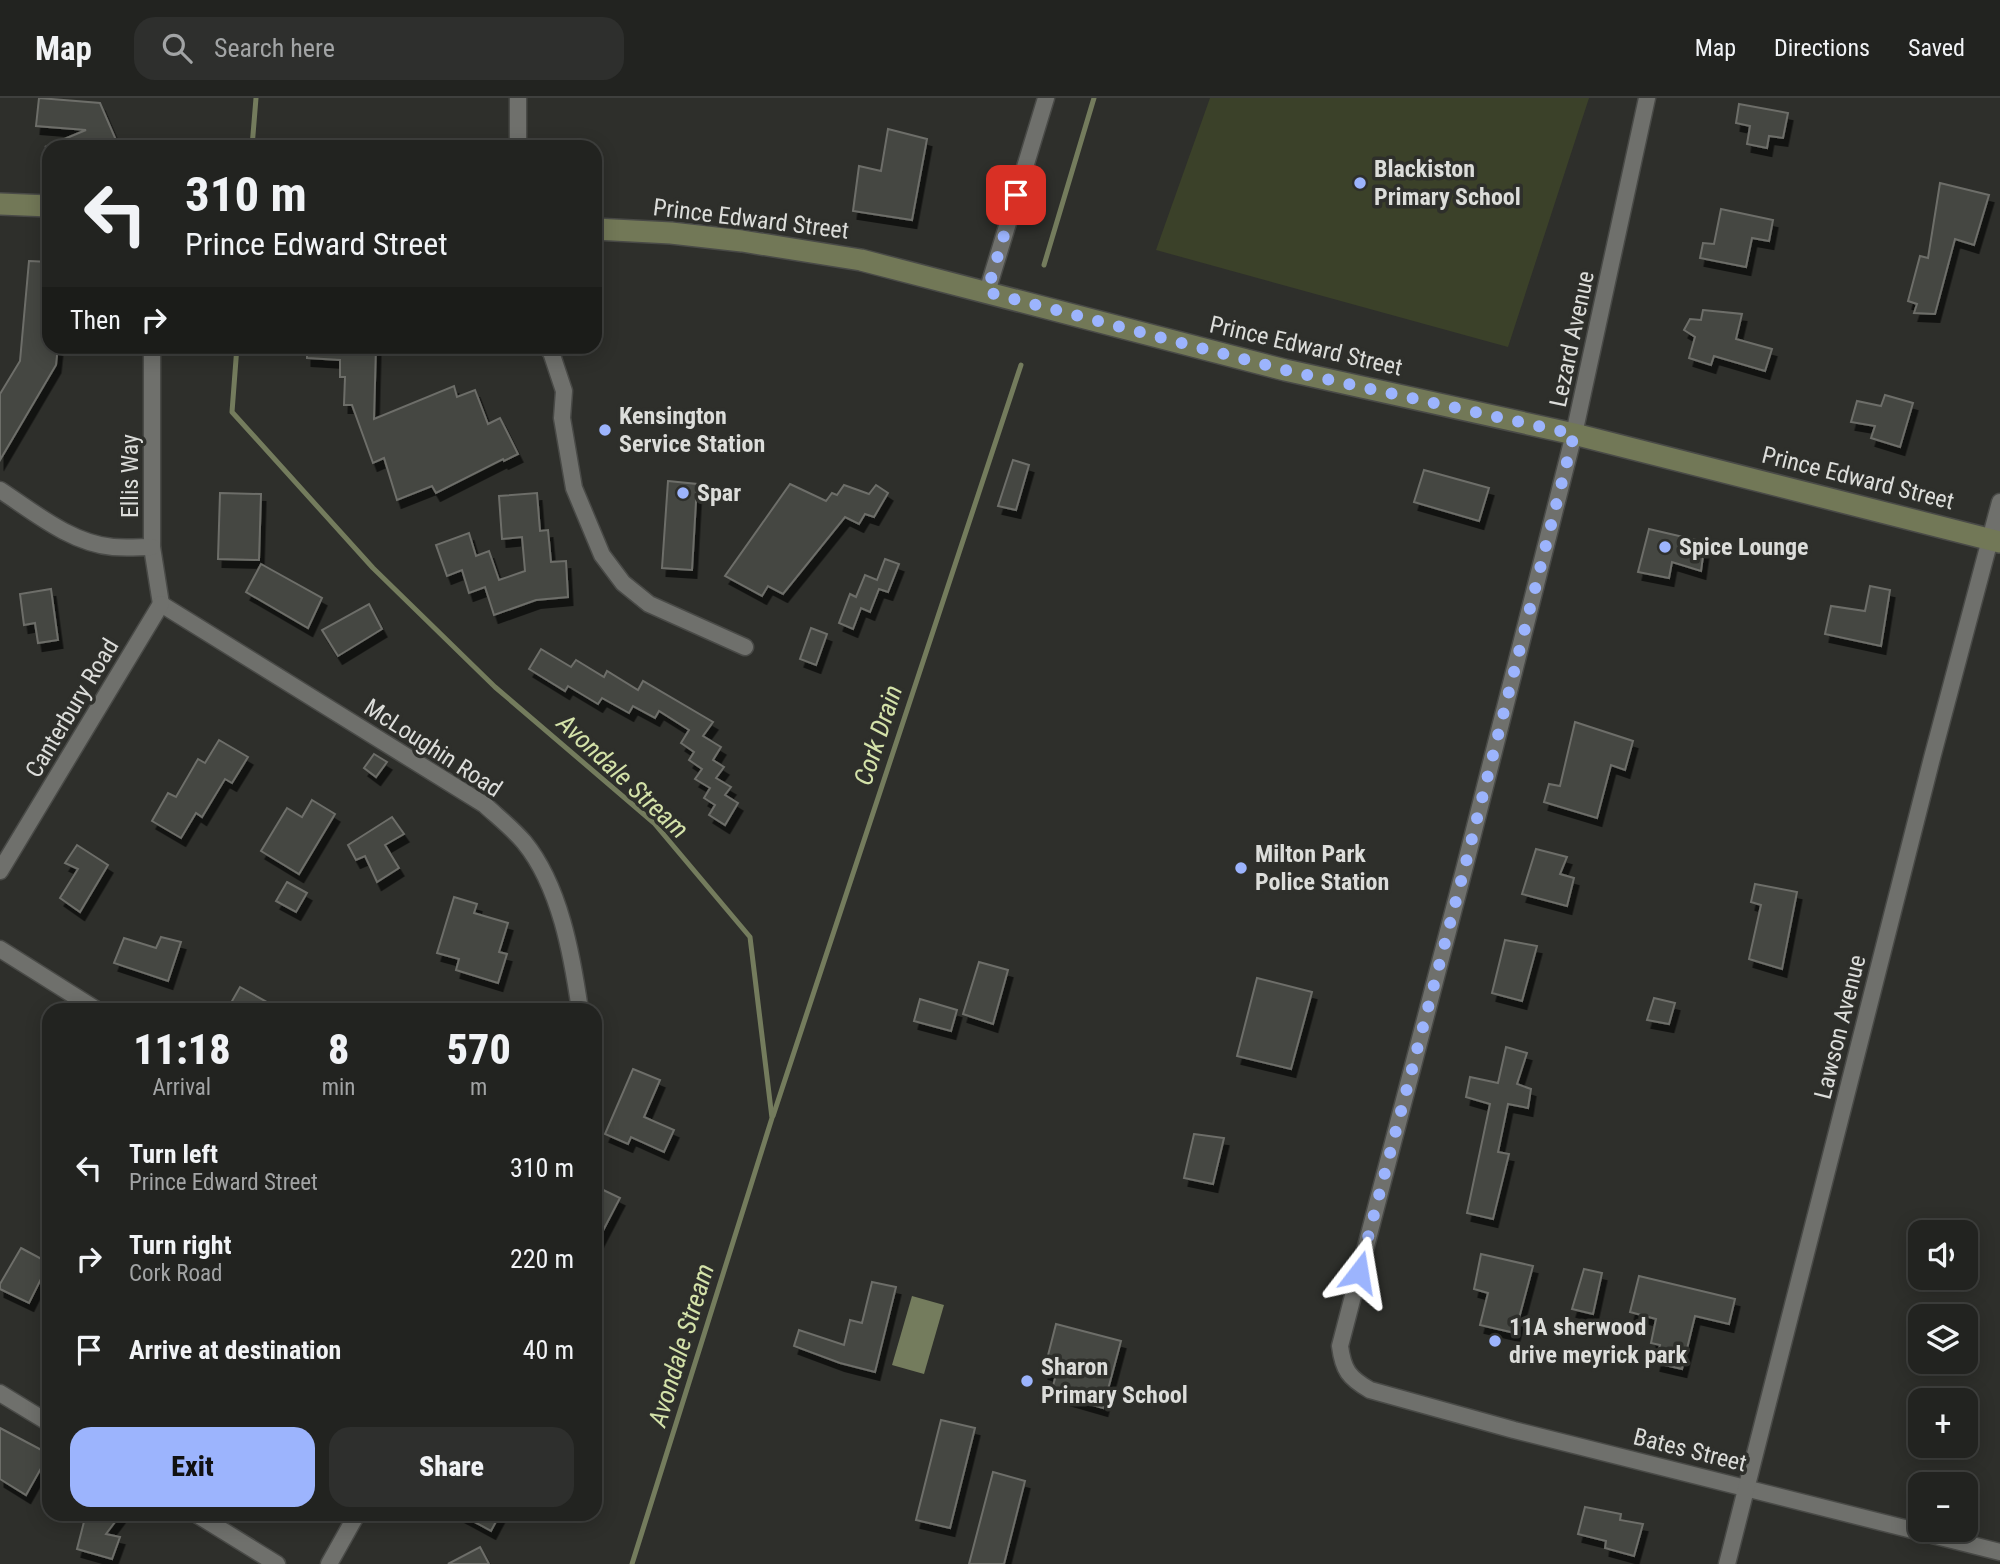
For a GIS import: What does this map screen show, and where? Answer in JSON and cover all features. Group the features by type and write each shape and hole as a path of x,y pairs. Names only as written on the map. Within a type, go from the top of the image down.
{"main road":[{"path":"0,204 42,206"},
{"name":"Prince Edward Street","path":"602,229 671,233 861,260 1285,370 1574,434 1996,541"}],"street":[{"path":"517,98 517,140"},
{"path":"987,292 1046,98"},
{"name":"Lezard Avenue","path":"1370,1390 1355,1381 1342,1365 1340,1346 1574,434 1647,98"},
{"name":"Ellis Way","path":"152,354 152,547 161,604"},
{"path":"552,354 564,391 562,418 574,488 602,555 623,583 649,604 745,647"},
{"path":"0,490 58,528 88,542 114,547 152,547"},
{"name":"Lawson Avenue","path":"1727,1564 1931,758 1996,541 2000,502"},
{"name":"Canterbury Road","path":"0,871 161,604"},
{"name":"McLoughin Road","path":"161,604 485,805 518,836 550,884 573,964 579,1003"},
{"path":"0,949 86,1003"},
{"name":"Bates Street","path":"1370,1390 1514,1430 2000,1552"},
{"path":"0,1393 42,1419"},
{"path":"207,1521 277,1564"},
{"path":"329,1564 353,1521"}],"shaded area":[{"name":"Blackiston Primary School","path":"1210,98 1589,98 1508,347 1156,250"},
{"path":"912,1296 944,1305 924,1374 892,1365"}],"building":[{"path":"39,98 100,103 116,140 62,140 86,130 36,126"},
{"path":"1739,104 1788,113 1783,138 1769,136 1767,148 1747,144 1750,126 1736,123"},
{"path":"888,129 927,139 912,220 853,211 859,166 881,171"},
{"path":"1940,183 1989,195 1974,245 1955,239 1935,314 1914,313 1917,304 1908,301 1920,256 1928,258"},
{"path":"1721,209 1773,220 1769,241 1752,238 1746,267 1700,258 1703,243 1714,244"},
{"path":"29,261 42,262 42,354 57,354 56,365 0,460 0,394 20,361"},
{"path":"1703,310 1742,314 1736,339 1772,349 1765,371 1714,356 1711,365 1689,358 1695,337 1684,330 1690,319 1701,320"},
{"path":"307,354 376,354 374,419 454,386 457,397 475,390 488,424 500,418 518,454 436,493 432,486 397,500 384,458 373,463 352,405 344,405 345,377 340,377 340,360 307,358"},
{"path":"1885,395 1913,403 1900,447 1871,438 1875,426 1851,422 1857,401 1881,406"},
{"path":"1013,460 1029,465 1016,510 998,506"},
{"path":"1424,470 1489,488 1479,521 1414,502"},
{"path":"668,481 697,484 692,570 662,568"},
{"path":"790,484 826,501 832,493 837,495 844,485 869,494 876,485 888,493 874,517 865,514 859,524 845,517 783,594 768,586 762,596 725,576"},
{"path":"220,493 261,494 259,560 218,559"},
{"path":"537,493 540,531 548,530 551,562 566,561 568,597 536,600 494,615 485,587 469,593 462,570 447,576 436,545 469,533 476,556 489,551 499,580 525,571 522,537 502,539 499,496"},
{"path":"1649,529 1705,542 1701,571 1672,562 1669,578 1638,572"},
{"path":"885,559 899,564 888,592 879,589 870,612 861,608 853,629 839,623 850,594 856,597 865,575 877,580"},
{"path":"261,564 322,598 308,628 246,592"},
{"path":"1870,586 1890,590 1881,646 1825,634 1831,606 1865,611"},
{"path":"51,589 58,640 38,643 35,623 24,625 20,594"},
{"path":"369,604 382,629 338,656 322,630"},
{"path":"811,628 827,634 816,665 800,659"},
{"path":"541,649 571,667 576,660 604,677 607,671 638,690 643,681 713,722 703,736 721,747 713,760 724,767 716,778 731,787 725,795 738,803 725,825 709,815 715,805 704,798 710,788 695,779 702,769 689,760 694,752 681,743 689,730 659,711 655,718 633,706 629,713 602,698 598,704 568,686 565,691 529,669"},
{"path":"1575,722 1633,741 1625,770 1611,765 1597,818 1544,802 1549,784 1560,786"},
{"path":"219,740 248,757 232,783 225,779 202,817 196,813 181,838 152,821 168,793 176,797 198,759 205,763"},
{"path":"374,754 387,762 376,777 364,768"},
{"path":"312,800 335,814 299,874 261,851 287,808 302,817"},
{"path":"392,817 404,834 385,845 399,868 377,882 365,856 356,860 348,845"},
{"path":"77,845 108,865 80,912 60,898 78,869 65,863"},
{"path":"1536,849 1567,857 1560,874 1574,878 1567,906 1522,894"},
{"path":"287,882 307,893 296,912 276,901"},
{"path":"1755,884 1797,892 1782,969 1749,959 1761,905 1751,902"},
{"path":"454,897 477,904 474,913 508,923 499,952 507,954 498,983 456,970 459,959 437,953"},
{"path":"161,937 181,942 168,981 114,963 124,938 156,948"},
{"path":"1505,940 1537,946 1522,1001 1492,993"},
{"path":"979,962 1008,970 993,1024 963,1014"},
{"path":"1257,978 1312,992 1291,1069 1237,1056"},
{"path":"240,987 269,1003 231,1003"},
{"path":"1654,998 1675,1003 1669,1024 1647,1020"},
{"path":"920,999 957,1010 951,1031 914,1021"},
{"path":"1506,1047 1527,1053 1517,1084 1531,1089 1528,1108 1508,1104 1498,1152 1509,1154 1493,1219 1467,1213 1490,1104 1466,1097 1470,1077 1498,1083"},
{"path":"633,1069 660,1080 644,1117 674,1130 664,1152 631,1137 628,1144 605,1134"},
{"path":"1194,1134 1224,1138 1213,1184 1184,1178"},
{"path":"602,1189 620,1198 602,1233"},
{"path":"21,1248 42,1259 42,1277 29,1303 0,1289 0,1284"},
{"path":"1481,1254 1533,1266 1515,1333 1480,1325 1488,1293 1474,1289"},
{"path":"1584,1269 1602,1273 1593,1314 1572,1309"},
{"path":"1639,1276 1735,1299 1729,1324 1695,1316 1682,1369 1656,1363 1660,1345 1651,1343 1656,1319 1630,1312"},
{"path":"872,1282 896,1287 875,1372 840,1363 794,1346 799,1330 844,1345 850,1320 862,1323"},
{"path":"1056,1324 1121,1341 1103,1408 1051,1393 1056,1375 1044,1371"},
{"path":"941,1420 975,1428 950,1528 916,1520"},
{"path":"0,1428 42,1450 42,1466 26,1495 0,1479"},
{"path":"993,1472 1025,1481 1004,1564 969,1564"},
{"path":"1585,1507 1621,1514 1620,1520 1643,1524 1634,1556 1605,1548 1606,1541 1578,1534"},
{"path":"84,1521 116,1521 106,1534 120,1537 112,1559 77,1549"},
{"path":"473,1521 496,1521 491,1531"},
{"path":"480,1547 489,1564 448,1564"}],"waterway":[{"name":"Avondale Stream","path":"253,140 256,98"},
{"name":"Cork Drain","path":"1044,265 1094,98"},
{"name":"Avondale Stream","path":"236,354 232,412 373,568 495,687 654,823 750,937 772,1118 632,1564"},
{"name":"Cork Drain","path":"773,1116 1021,365"}],"place":[{"name":"Blackiston Primary School","path":"1360,183"},
{"name":"Kensington Service Station","path":"605,430"},
{"name":"Spar","path":"683,493"},
{"name":"Spice Lounge","path":"1665,547"},
{"name":"Milton Park Police Station","path":"1241,868"},
{"name":"11A sherwood drive meyrick park","path":"1495,1341"},
{"name":"Sharon Primary School","path":"1027,1381"}],"route":[{"path":"1016,195 987,292 1285,370 1574,434 1359,1272"}]}
